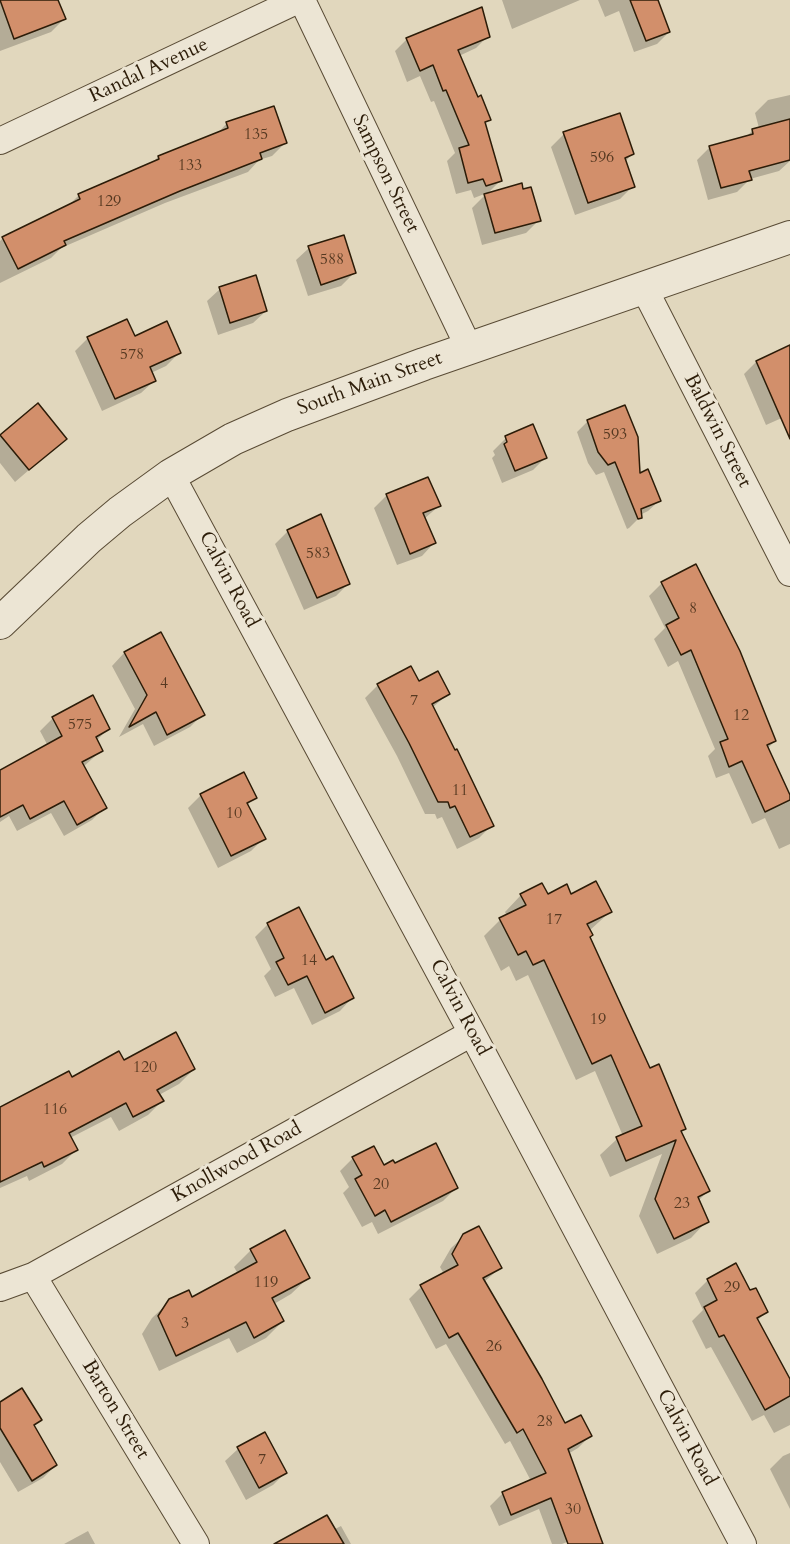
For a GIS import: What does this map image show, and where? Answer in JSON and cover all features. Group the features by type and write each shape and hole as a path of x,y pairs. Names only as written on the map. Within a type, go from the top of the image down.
{"street":[{"name":"Randal Avenue","path":"0,141 300,0"},
{"name":"Sampson Street","path":"300,0 469,348"},
{"name":"South Main Street","path":"0,623 89,538 120,512 171,474 232,439 287,415 469,348 790,237"},
{"name":"Baldwin Street","path":"644,288 790,573"},
{"name":"Calvin Road","path":"171,474 472,1033 743,1544"},
{"name":"Knollwood Road","path":"0,1288 33,1276 472,1033"},
{"name":"Barton Street","path":"33,1276 196,1544"}],"building":[{"path":"0,0 58,0 66,19 14,39"},
{"path":"630,0 658,0 670,32 646,41"},
{"path":"482,7 490,37 458,50 478,97 481,95 491,120 485,122 502,181 486,186 483,179 468,183 459,148 469,145 446,90 443,91 433,65 420,71 406,38"},
{"path":"274,106 287,143 260,153 262,159 180,191 64,241 66,245 18,269 2,237 80,199 78,194 159,159 158,156 228,128 226,122"},
{"path":"620,113 634,154 625,158 635,187 588,203 563,132"},
{"path":"790,119 790,160 749,171 752,180 721,188 709,146 753,134 752,129"},
{"path":"522,183 523,189 531,187 541,221 495,233 484,194"},
{"path":"344,235 356,273 321,285 308,246"},
{"path":"256,275 267,311 230,323 219,287"},
{"path":"127,319 135,336 167,321 181,353 150,367 156,381 115,399 87,337"},
{"path":"790,345 790,439 756,361"},
{"path":"38,403 67,439 29,470 0,435"},
{"path":"625,405 638,437 640,473 648,469 661,501 641,509 642,518 638,519 615,462 608,465 598,452 587,420"},
{"path":"533,424 547,458 515,471 504,444 507,442 505,436"},
{"path":"428,477 441,506 423,513 436,543 410,554 386,494"},
{"path":"321,514 350,584 317,598 287,530"},
{"path":"696,564 740,651 776,741 767,745 790,795 790,800 765,812 742,761 729,767 720,742 728,739 691,650 681,655 666,625 679,618 661,582"},
{"path":"161,632 205,715 167,735 156,712 129,727 147,695 124,652"},
{"path":"411,666 419,681 438,671 450,694 432,704 455,750 457,749 494,826 470,837 455,806 450,808 448,802 438,802 377,684"},
{"path":"93,695 110,729 96,737 103,751 82,762 107,808 77,825 64,801 30,819 23,805 0,817 0,770 62,736 52,717"},
{"path":"244,772 257,798 247,803 266,839 231,856 200,794"},
{"path":"596,881 612,912 587,924 593,935 590,937 650,1068 659,1064 686,1129 681,1131 710,1191 698,1197 709,1222 674,1239 655,1199 676,1140 626,1161 616,1137 642,1126 611,1055 592,1064 544,960 533,965 526,951 518,955 499,918 526,905 520,894 542,883 548,894 567,884 571,894"},
{"path":"299,907 326,960 333,956 354,998 325,1013 307,976 288,985 276,962 284,958 267,923"},
{"path":"176,1032 195,1069 157,1090 164,1101 133,1117 126,1103 69,1133 78,1150 44,1167 42,1162 0,1182 0,1107 69,1071 72,1077 119,1051 124,1060"},
{"path":"436,1143 458,1188 391,1222 385,1210 375,1216 355,1179 362,1175 352,1157 374,1146 384,1165 393,1160 395,1163"},
{"path":"479,1226 502,1268 483,1278 565,1423 581,1415 592,1436 568,1449 603,1544 568,1544 551,1498 511,1515 502,1492 546,1473 523,1429 517,1433 458,1333 449,1338 420,1285 458,1265 452,1254 463,1234"},
{"path":"285,1230 310,1278 272,1298 284,1321 254,1338 246,1322 176,1356 158,1316 169,1299 189,1290 192,1297 257,1262 250,1249"},
{"path":"736,1263 750,1290 756,1288 768,1312 757,1318 790,1379 790,1396 765,1410 724,1335 719,1337 704,1307 717,1300 707,1279"},
{"path":"22,1388 42,1420 34,1425 57,1465 32,1481 0,1428 0,1402"},
{"path":"265,1432 287,1473 259,1488 237,1447"},
{"path":"327,1515 344,1544 274,1544"}]}
